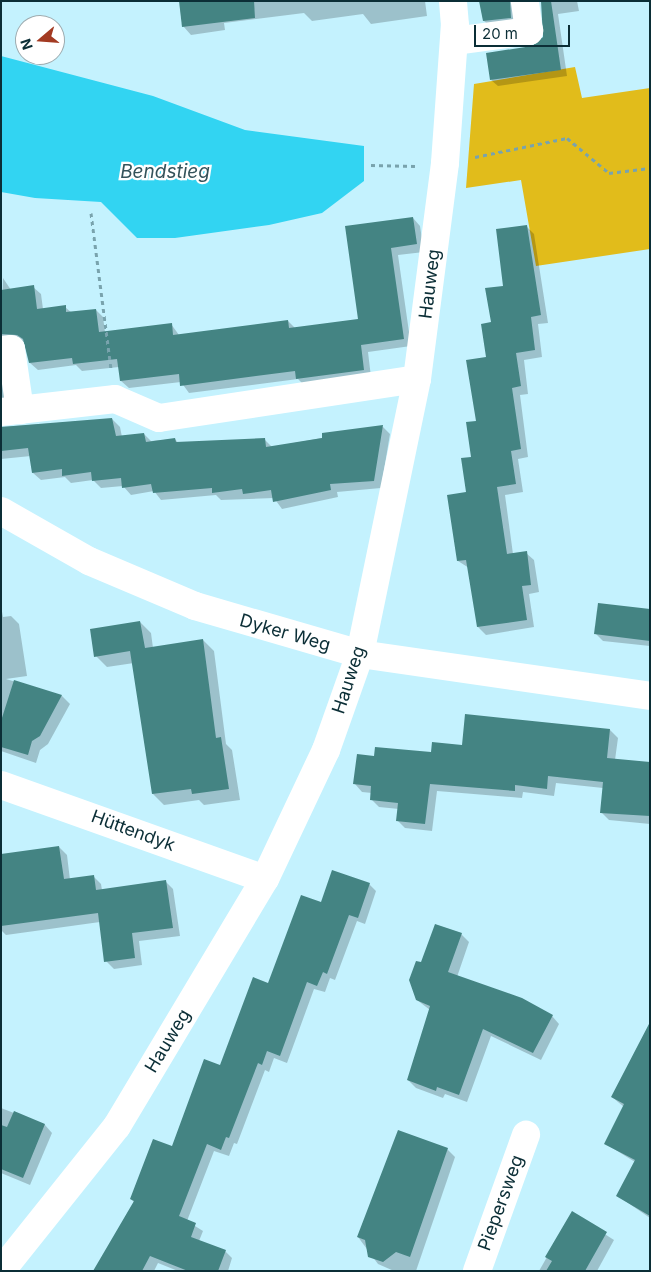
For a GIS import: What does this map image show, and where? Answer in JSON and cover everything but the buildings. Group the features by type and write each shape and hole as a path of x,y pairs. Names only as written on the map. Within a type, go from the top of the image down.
{"street":[{"name":"Hauweg","path":"2,1270 117,1126 265,878 326,750 360,654 417,379 445,163 454,41 453,1"},
{"path":"454,41 529,31 525,1"},
{"path":"1,350 11,349 11,411 115,399 159,418 417,379"},
{"name":"Dyker Weg","path":"1,511 89,561 195,606 360,654 650,696"},
{"name":"Hüttendyk","path":"1,785 265,878"},
{"name":"Piepersweg","path":"477,1271 526,1135"}],"path":[{"path":"371,165 425,166 567,138 610,173 650,168"},
{"path":"90,214 115,399"}],"shaded area":[{"path":"575,67 582,98 650,88 650,249 536,266 521,180 466,188 474,84"}],"water":[{"name":"Bendstieg","path":"1,56 15,60 15,65 35,65 153,96 245,130 364,146 364,181 322,213 269,225 175,238 137,238 101,202 35,198 1,192"}]}
